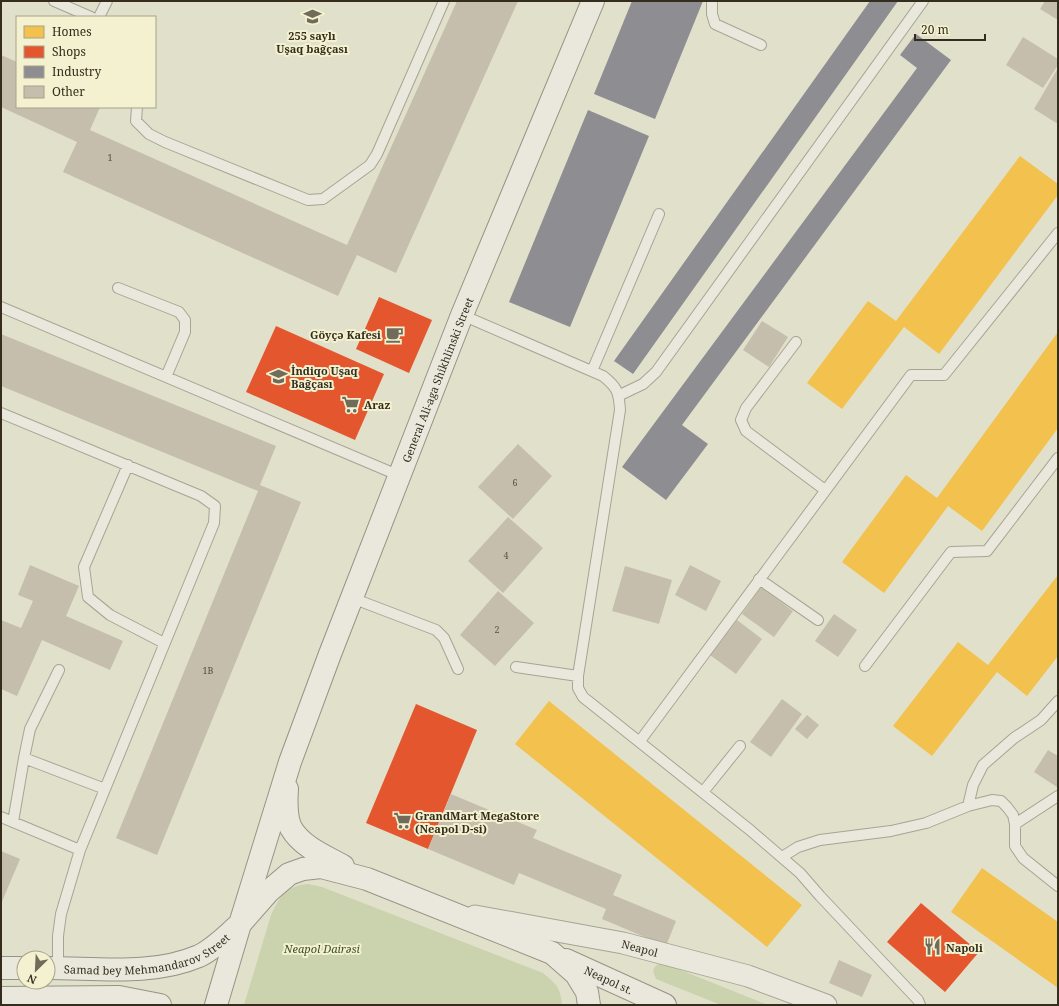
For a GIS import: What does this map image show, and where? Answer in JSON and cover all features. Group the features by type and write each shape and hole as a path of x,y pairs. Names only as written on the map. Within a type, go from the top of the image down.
{"main road":[{"name":"General Ali-aga Shikhlinski Street","path":"290,762 330,654 462,315 593,1"},
{"path":"290,762 286,803 291,828 306,845 367,878"},
{"path":"216,1005 290,762"},
{"name":"Samad bey Mehmandarov Street","path":"56,968 122,969 154,967 179,962 200,955 221,941 240,924 269,891 289,874 303,869 321,867 367,878"},
{"name":"Neapol st.","path":"367,878 552,953 665,1005"},
{"path":"552,953 576,974 587,992 590,1005"},
{"path":"1,968 16,968"},
{"path":"1,998 118,1001 160,1005"}],"street":[{"name":"Neapol","path":"449,912 623,943 748,976 826,1005"}],"lane":[{"path":"54,1 89,16"},
{"path":"100,16 107,1"},
{"path":"137,108 136,121 148,134 308,200 323,199 370,165 377,154 444,1"},
{"path":"712,1 712,14 715,24 761,45"},
{"path":"620,395 643,384 656,372 923,1"},
{"path":"592,371 659,214"},
{"path":"640,741 911,375 944,375 1058,233"},
{"path":"118,288 178,312 185,320 185,332 166,377"},
{"path":"1,307 400,476"},
{"path":"462,315 603,376 612,383 620,395 620,410 578,676 578,688 583,697 703,792 800,873 918,1000 920,1005"},
{"path":"796,342 746,408 741,420 746,431 825,490"},
{"path":"1,413 201,496 215,506 214,523 80,850 61,914 56,950"},
{"path":"865,666 951,552 987,551 1058,458"},
{"path":"128,465 84,567 88,597 110,615 164,643"},
{"path":"759,579 818,620"},
{"path":"352,598 436,630 444,638 458,669"},
{"path":"516,666 578,676"},
{"path":"13,822 30,729 59,670"},
{"path":"968,806 973,785 984,765 1014,738 1041,720 1058,701"},
{"path":"703,792 740,746"},
{"path":"24,758 105,789"},
{"path":"1015,824 1058,796"},
{"path":"782,857 798,847 820,840 891,831 926,823 968,806 992,800 1001,802 1013,815 1015,824 1015,846 1023,858 1058,886"},
{"path":"1,817 80,850"}],"green space":[{"name":"Neapol Dairəsi","path":"308,884 322,887 543,973 559,990 562,1005 244,1005 274,908 284,893 288,890 300,885"},
{"path":"663,963 768,1005 721,1005 656,979 653,971 657,965"}],"building: Homes":[{"path":"1020,156 1058,184 1058,195 939,354 904,327 842,409 807,383 868,301 896,321"},
{"path":"1058,332 1058,428 982,531 948,506 884,593 842,562 906,475 937,498"},
{"path":"1058,575 1058,656 1027,696 997,672 932,756 893,726 958,642 988,665"},
{"path":"549,701 802,905 767,947 515,744"},
{"path":"982,868 1058,922 1058,988 951,912"}],"building: Shops":[{"name":"Göyçə Kafesi","path":"379,297 432,320 409,373 356,349"},
{"path":"276,326 384,374 355,440 246,392"},
{"path":"416,704 477,730 428,849 366,823"},
{"name":"Napoli","path":"921,903 979,952 945,992 887,942"}],"building: Industry":[{"path":"632,1 703,1 655,119 594,94"},
{"path":"870,1 898,1 633,374 614,361"},
{"path":"916,34 951,60 682,425 708,444 666,500 622,467 917,68 900,55"},
{"path":"588,110 649,136 570,327 509,302"}],"building: Other":[{"path":"457,1 518,1 396,273 357,255 338,296 63,172 77,142 1,107 1,55 16,62 16,108 100,108 90,130 347,245"},
{"path":"1045,1 1058,1 1058,20 1040,9"},
{"path":"1023,37 1058,59 1058,65 1043,88 1006,65"},
{"path":"1058,68 1058,124 1034,109"},
{"path":"762,321 788,337 769,367 743,350"},
{"path":"1,334 276,446 260,485 301,502 157,855 116,838 258,491 1,386"},
{"path":"518,444 552,476 513,519 478,487"},
{"path":"508,517 543,548 503,593 468,561"},
{"path":"30,565 79,586 66,616 123,641 110,670 42,640 17,696 1,689 1,620 21,628 33,601 18,595"},
{"path":"690,565 721,581 706,611 675,595"},
{"path":"625,566 672,580 659,624 612,611"},
{"path":"761,587 793,611 774,637 742,614"},
{"path":"498,591 534,623 495,666 460,635"},
{"path":"834,614 857,630 838,657 815,641"},
{"path":"737,620 762,639 736,674 710,655"},
{"path":"782,699 802,714 771,757 750,742"},
{"path":"807,715 819,725 807,739 795,729"},
{"path":"1048,750 1058,756 1057,787 1034,772"},
{"path":"451,794 537,830 533,838 622,875 613,895 676,921 666,946 602,919 606,909 519,873 514,885 428,849"},
{"path":"1,851 20,859 1,904"},
{"path":"839,960 872,975 862,997 829,983"}],"place":[{"name":"255 saylı Uşaq bağçası","path":"312,17"},
{"name":"Göyçə Kafesi","path":"394,334"},
{"name":"İndiqo Uşaq Bağçası","path":"278,376"},
{"name":"Araz","path":"351,404"},
{"name":"GrandMart MegaStore (Neapol D-si)","path":"402,821"},
{"name":"Napoli","path":"933,947"}]}
